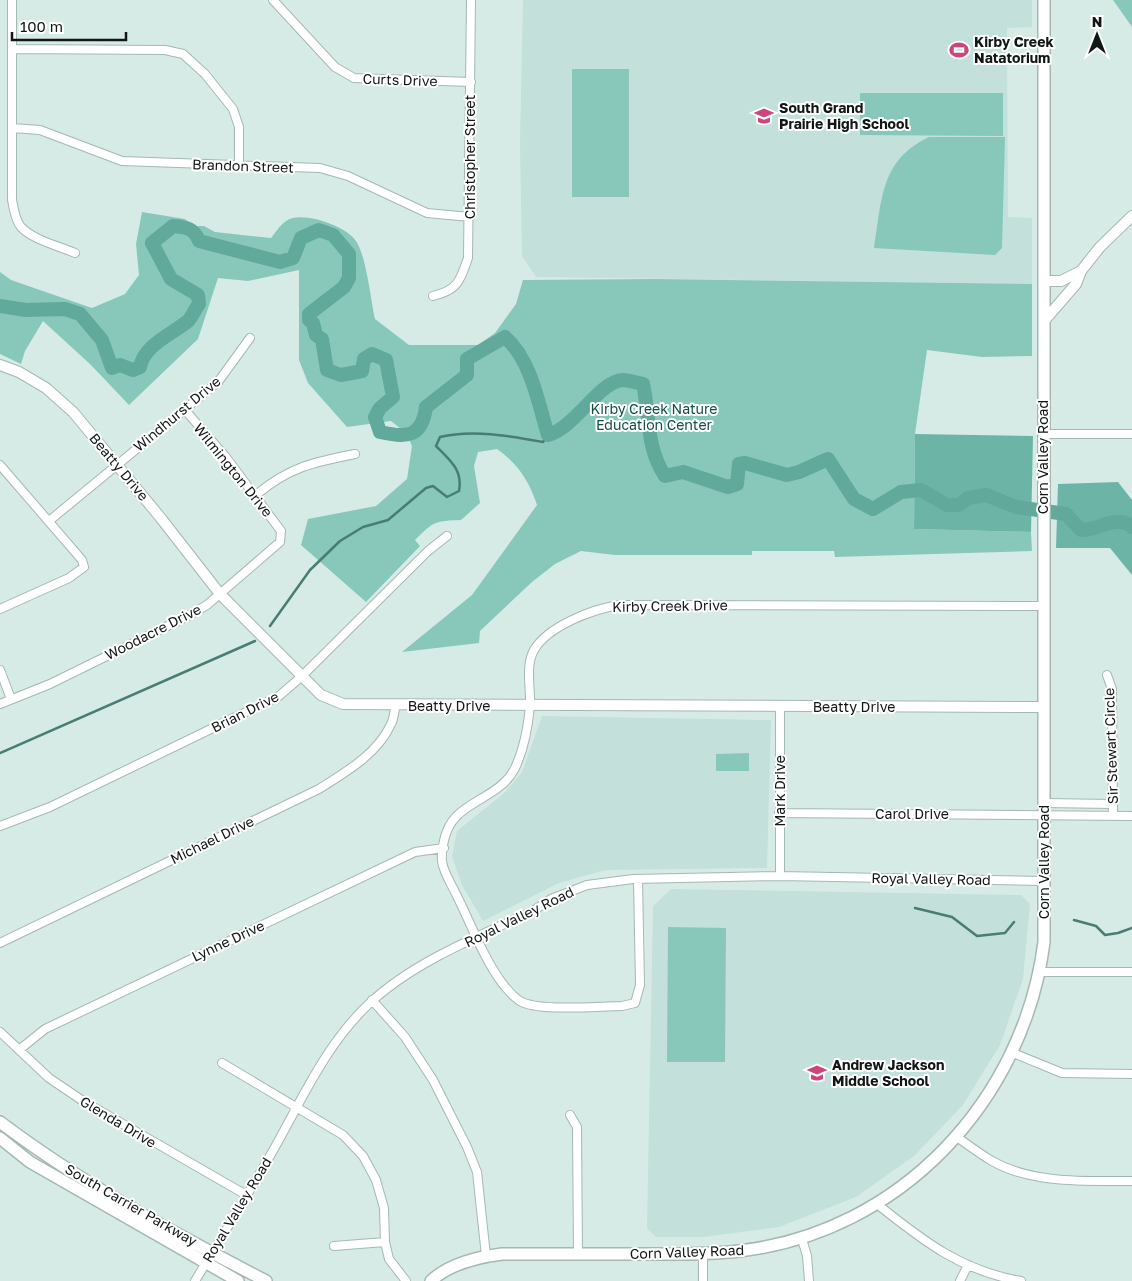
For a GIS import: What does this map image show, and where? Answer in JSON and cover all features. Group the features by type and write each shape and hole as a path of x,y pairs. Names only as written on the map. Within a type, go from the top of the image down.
{"main road":[{"name":"Corn Valley Road","path":"431,1281 453,1267 486,1256 502,1254 702,1254 740,1251 802,1238 835,1226 877,1204 924,1169 957,1136 990,1093 1013,1053 1029,1014 1040,972 1044,942 1044,0"},
{"name":"South Carrier Parkway","path":"0,1122 33,1147 209,1258 238,1281"},
{"name":"South Carrier Parkway","path":"0,1138 30,1162 209,1258 266,1281"}],"street":[{"path":"12,0 12,200 15,216 21,227 75,253"},
{"name":"Curts Drive","path":"273,0 335,68 354,78 370,81 471,82"},
{"name":"Christopher Street","path":"433,296 453,290 461,277 468,258 470,217 471,0"},
{"path":"12,49 165,50 183,54 205,74 233,109 239,127 239,165"},
{"name":"Brandon Street","path":"12,128 40,130 122,161 320,168 348,176 427,214 470,217"},
{"path":"1044,321 1076,284 1081,270 1100,246 1132,216"},
{"path":"1044,281 1061,281 1081,270"},
{"name":"Windhurst Drive","path":"49,521 218,382 250,338"},
{"name":"Beatty Drive","path":"0,365 19,372 46,388 72,412 220,594 321,695 343,704 1043,707"},
{"name":"Wilmington Drive","path":"185,410 256,495 281,531"},
{"path":"1043,434 1132,434"},
{"path":"256,495 275,479 289,471 319,461 355,454"},
{"path":"0,464 82,560 84,567 69,578 0,609"},
{"name":"Woodacre Drive","path":"0,704 50,684 188,616 220,594 280,542 281,531"},
{"name":"Brian Drive","path":"0,826 50,807 279,696 302,677 428,551 447,536"},
{"name":"Kirby Creek Drive","path":"638,880 640,986 634,1002 622,1006 538,1006 521,1002 501,982 477,937 442,861 446,833 452,821 464,810 498,788 514,770 524,744 530,706 530,663 534,650 544,640 573,619 611,606 1043,606"},
{"path":"0,670 12,699"},
{"name":"Sir Stewart Circle","path":"1107,675 1112,689 1113,816"},
{"name":"Michael Drive","path":"0,943 319,789 353,768 379,742 391,724 396,705"},
{"name":"Mark Drive","path":"780,706 780,876"},
{"path":"1044,803 1113,804"},
{"name":"Carol Drive","path":"780,813 1132,816"},
{"name":"Lynne Drive","path":"19,1050 45,1029 389,864 416,852 444,848"},
{"name":"Royal Valley Road","path":"195,1281 248,1196 333,1045 353,1019 372,1000 410,972 532,911 550,899 587,885 609,881 780,876 1043,881"},
{"path":"1040,972 1132,972"},
{"path":"372,1000 405,1038 433,1080 467,1146 478,1172 486,1256"},
{"name":"Glenda Drive","path":"0,1032 50,1078 83,1102 248,1196"},
{"path":"1013,1053 1062,1074 1132,1074"},
{"path":"222,1064 343,1135 363,1156 376,1180 384,1208 385,1242 388,1259 406,1281"},
{"path":"570,1115 577,1127 578,1254"},
{"path":"957,1136 993,1162 1031,1175 1083,1181 1132,1181"},
{"path":"877,1204 925,1243 968,1265 1002,1278 1021,1281"},
{"path":"802,1238 807,1256 809,1281"},
{"path":"334,1246 385,1242"},
{"path":"702,1254 703,1281"},
{"path":"960,1281 968,1265"}],"shaded area":[{"name":"South Grand Prairie High School","path":"523,0 1032,0 1032,27 1007,28 1008,217 1032,218 1032,284 536,277 522,256 520,143"},
{"path":"542,716 771,720 767,868 605,870 559,883 483,921 462,885 452,856 457,831 503,794 522,772"},
{"name":"Andrew Jackson Middle School","path":"671,889 1021,895 1030,904 1023,979 1000,1045 963,1105 914,1156 856,1197 779,1227 703,1237 656,1237 647,1228 653,906"}],"green space":[{"path":"1113,0 1132,0 1132,27"},
{"path":"572,69 629,69 629,197 572,197"},
{"path":"860,93 1003,93 1003,136 860,135"},
{"path":"929,137 1005,137 1002,248 995,255 874,248 882,198 892,170 901,157 913,146"},
{"name":"Kirby Creek Nature Education Center","path":"142,212 185,219 193,226 204,226 215,232 271,238 286,221 293,218 302,217 334,225 351,235 360,248 375,319 409,345 478,345 495,333 516,304 523,280 655,279 1032,284 1032,356 982,357 927,350 915,434 914,529 1031,532 1032,551 835,557 834,551 752,551 752,555 615,555 581,551 555,564 532,582 480,631 479,643 402,652 472,595 537,505 522,474 511,461 497,449 478,452 474,466 480,503 461,520 435,523 427,529 415,540 420,546 366,602 301,545 308,519 376,506 407,479 412,446 406,433 391,421 347,427 308,383 299,360 299,270 248,281 218,278 198,339 129,405 91,365 43,321 25,351 21,364 0,354 0,272 11,280 92,308 125,294 139,275 136,244"},
{"path":"915,434 1033,436 1031,532 914,529"},
{"path":"1118,482 1132,500 1132,575 1110,548 1056,548 1058,484"},
{"path":"749,753 749,771 716,771 716,754"},
{"path":"668,927 726,928 725,1062 667,1062"}],"waterway":[{"path":"0,306 26,310 65,309 80,314 102,340 112,368 120,365 133,370 140,367 147,352 153,346 188,321 199,304 198,295 171,279 152,243 173,226 189,229 195,233 199,241 280,262 293,258 301,238 319,230 333,235 349,254 349,278 344,287 309,314 309,320 313,323 316,335 322,339 327,370 341,375 362,371 364,359 372,354 386,360 393,397 380,408 375,417 380,432 405,435 417,430 421,425 426,407 467,375 467,359 505,337 514,346 527,369 548,435 568,424 596,396 614,382 625,380 643,384 652,443 659,465 665,476 683,472 728,487 737,484 739,464 745,463 787,475 799,472 828,459 854,499 873,509 901,492 921,490 947,505 959,505 968,498 986,495 1016,507 1066,514 1081,530 1114,522 1126,523 1132,527"},
{"path":"270,626 310,570 340,541 363,527 388,520 426,488 433,486 447,497 459,491 460,484 457,471 436,446 440,437 478,433 543,442 548,435"},
{"path":"0,753 255,641"},
{"path":"915,908 952,917 977,936 1005,933 1014,922"},
{"path":"1074,920 1096,926 1105,935 1132,928"}],"place":[{"name":"Kirby Creek Natatorium","path":"959,50"},
{"name":"South Grand Prairie High School","path":"764,116"},
{"name":"Andrew Jackson Middle School","path":"817,1073"}]}
